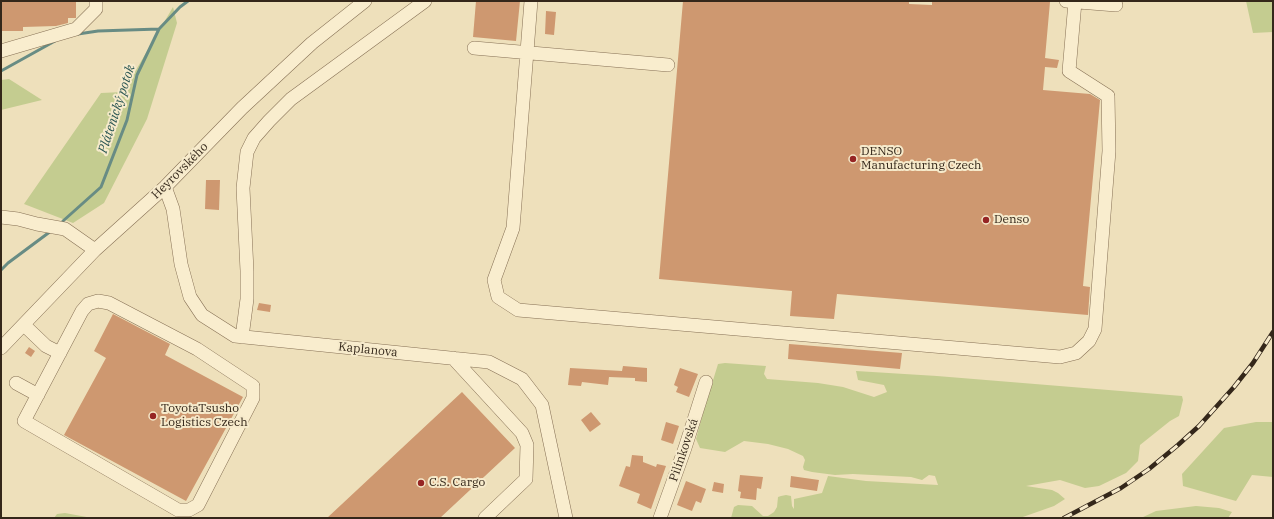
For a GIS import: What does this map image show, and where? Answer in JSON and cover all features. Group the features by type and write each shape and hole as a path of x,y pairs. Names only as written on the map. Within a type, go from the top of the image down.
{"street":[{"path":"1,51 76,29 96,9 96,1"},
{"name":"Heyrovského","path":"1,348 95,250 165,188 242,108 312,43 365,1"},
{"path":"242,337 247,299 248,271 243,188 247,152 254,138 268,121 292,99 425,1"},
{"path":"531,1 513,228 494,280 498,297 518,310 1060,357 1076,353 1089,341 1095,329 1109,151 1108,96 1069,71 1070,1 1116,5"},
{"path":"474,48 668,65"},
{"name":"Kaplanova","path":"165,188 173,209 181,264 190,297 202,315 235,336 489,362 522,379 542,405 566,518"},
{"path":"1,217 65,229 95,250"},
{"path":"98,301 109,303 197,349 253,386 253,398 198,505 189,510 178,510 24,421 38,395 82,311 88,304 98,301"},
{"path":"24,325 46,346 60,352"},
{"path":"453,358 522,433 528,445 526,479 485,518"},
{"name":"Pilínkovská","path":"660,518 685,448 706,382"},
{"path":"16,383 38,395"}],"green space":[{"path":"1246,1 1273,1 1273,32 1253,33"},
{"path":"173,7 177,23 147,119 104,203 73,223 24,204 101,93 123,92"},
{"path":"9,79 42,100 1,110 1,80"},
{"path":"725,363 766,366 764,374 767,379 818,383 843,387 874,397 887,392 884,385 858,380 856,371 937,376 1182,396 1183,400 1179,416 1170,421 1140,445 1138,461 1126,473 1099,486 1085,488 1060,480 1026,486 1052,490 1065,499 1054,506 1020,518 731,518 734,507 738,505 752,506 763,516 768,516 774,512 777,507 778,497 786,495 791,496 792,506 794,509 794,499 822,493 828,476 866,481 938,485 935,476 929,475 922,480 911,477 853,474 835,475 812,472 804,470 803,467 805,460 803,456 788,449 768,444 744,441 725,452 700,448 696,439 703,413 718,364"},
{"path":"1256,422 1273,422 1273,477 1252,475 1236,501 1183,486 1182,474 1224,428"},
{"path":"1196,506 1219,508 1232,512 1228,518 1141,518 1156,511"},
{"path":"65,513 92,518 54,518 57,514"}],"building":[{"path":"1,1 76,1 76,18 68,18 68,23 56,26 23,27 23,31 1,31"},
{"path":"476,1 520,1 516,41 473,37"},
{"name":"DENSO Manufacturing Czech","path":"683,1 909,1 909,4 932,5 932,1 1050,2 1045,58 1059,60 1057,68 1045,67 1043,90 1090,94 1100,100 1083,286 1090,287 1088,315 837,294 834,319 790,316 792,291 659,279"},
{"path":"546,11 556,12 554,35 545,34"},
{"path":"206,180 220,180 219,210 205,209"},
{"path":"259,303 271,305 270,312 257,310"},
{"name":"ToyotaTsusho Logistics Czech","path":"113,314 170,344 165,355 243,397 186,501 64,435 106,358 94,351"},
{"path":"789,344 902,353 900,369 788,359"},
{"path":"29,347 35,351 31,357 25,353"},
{"path":"623,366 647,368 647,382 635,381 635,378 609,377 608,385 582,382 581,386 568,385 570,368 622,371"},
{"path":"680,368 698,374 689,397 676,392 678,387 674,385"},
{"name":"C.S. Cargo","path":"462,392 515,448 440,518 327,518"},
{"path":"591,412 601,424 590,432 581,420"},
{"path":"666,422 679,426 673,444 661,440"},
{"path":"632,455 643,456 643,462 656,467 657,464 666,466 651,509 637,503 640,494 619,486 626,466 630,467"},
{"path":"740,475 763,477 761,489 757,488 756,500 740,498 741,492 738,491"},
{"path":"791,476 819,480 817,491 790,487"},
{"path":"686,481 706,489 701,503 696,501 692,511 677,505"},
{"path":"714,482 724,484 723,493 712,491"}],"waterway":[{"name":"Plátenický potok","path":"63,221 101,187 127,120 137,75 159,29 180,7 188,1"},
{"path":"78,34 98,31 159,29"},
{"path":"1,71 55,41"},
{"name":"Plátenický potok","path":"1,270 8,263 51,231"}],"railway":[{"path":"1064,518 1121,488 1149,469 1178,445 1199,426 1234,387 1253,363 1273,332"}],"place":[{"name":"DENSO Manufacturing Czech","path":"853,159"},
{"name":"Denso","path":"986,220"},
{"name":"ToyotaTsusho Logistics Czech","path":"153,416"},
{"name":"C.S. Cargo","path":"421,483"}]}
